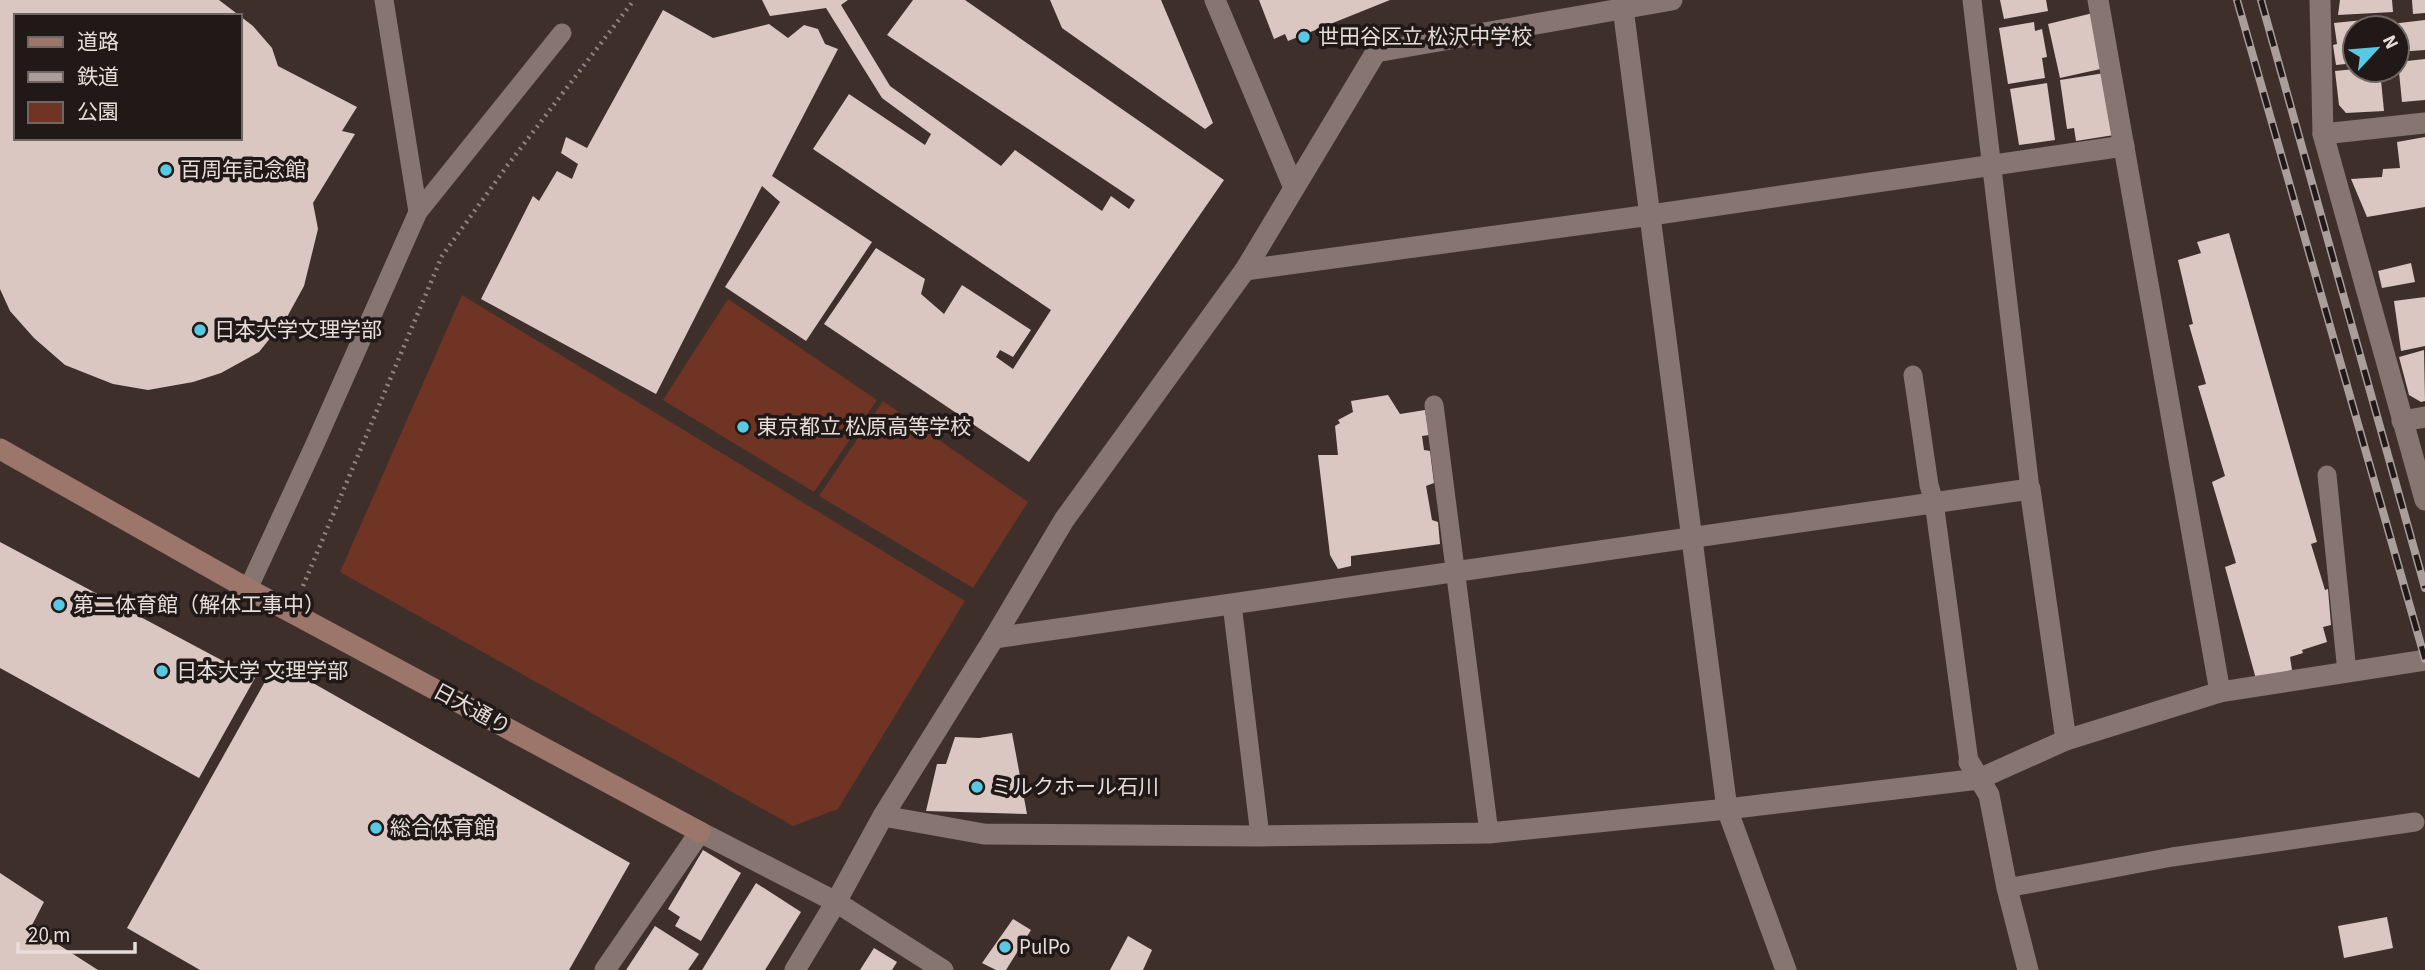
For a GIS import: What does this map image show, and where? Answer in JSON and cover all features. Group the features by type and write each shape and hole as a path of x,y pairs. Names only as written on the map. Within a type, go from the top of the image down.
{"street":[{"path":"1215,0 1294,188"},
{"path":"794,970 836,902 883,816 1064,520 1245,270 1376,52 1671,0"},
{"path":"2098,0 2220,692"},
{"path":"2320,0 2323,134 2425,500"},
{"path":"1623,8 1727,809 1786,970"},
{"path":"2323,134 2425,123"},
{"path":"1245,270 1992,167 2124,146"},
{"path":"2402,421 2425,417"},
{"name":"日大通り","path":"0,449 248,589 700,832 836,902 943,970"},
{"path":"994,638 2030,489 2066,740"},
{"path":"883,816 984,834 1260,836 1489,833 1727,809 1974,770 2220,692 2416,661"},
{"path":"1974,770 1989,795 2007,888 2028,970"},
{"path":"606,970 700,832"}],"lane":[{"path":"384,0 418,212"},
{"path":"1972,0 2030,489"},
{"path":"248,589 418,212 562,33"},
{"path":"1913,375 1974,770"},
{"path":"1434,405 1489,833"},
{"path":"2327,475 2347,673"},
{"path":"1232,604 1260,836"},
{"path":"2007,888 2172,857 2414,822"}],"path":[{"path":"292,612 442,256 634,0"}],"green space":[{"path":"462,295 965,601 838,809 793,826 340,572"},
{"path":"728,299 877,400 814,492 663,400"},
{"path":"883,401 1028,502 973,588 819,496"}],"building":[{"name":"百周年記念館","path":"0,0 219,0 237,14 14,14 14,140 242,140 242,18 272,48 278,66 357,107 342,131 355,134 313,203 318,229 304,286 287,317 259,352 221,373 193,382 148,390 113,384 65,365 34,338 10,311 0,289"},
{"path":"762,0 848,0 841,5 890,86 1001,166 1015,150 1102,211 1111,196 1129,209 1135,200 887,35 913,0 965,0 1224,180 1029,462 824,324 876,248 925,279 921,294 944,314 962,285 1031,330 1013,357 1000,350 996,357 1013,369 1051,310 813,149 849,94 925,145 931,134 882,98 826,8 770,16"},
{"path":"1050,0 1161,0 1213,123 1205,129 1062,28"},
{"path":"1259,0 1390,0 1288,41 1285,34 1274,39"},
{"path":"2000,0 2046,0 2048,11 2004,19"},
{"path":"2340,0 2392,0 2393,12 2338,15"},
{"path":"2412,0 2425,0 2425,13 2413,14"},
{"path":"663,10 713,38 769,24 788,38 804,25 818,29 825,44 838,49 772,176 872,242 806,341 725,287 780,202 762,186 656,394 481,299 533,196 539,201 557,171 572,179 578,164 561,153 566,137 587,148"},
{"path":"2093,13 2105,68 2060,78 2048,24"},
{"path":"2425,20 2425,50 2411,51 2411,22"},
{"path":"2034,22 2035,31 2042,29 2047,57 2042,58 2045,78 2008,84 1999,28"},
{"path":"2341,22 2341,64 2336,65 2334,23"},
{"path":"2425,59 2425,100 2402,102 2400,84 2411,84 2411,61"},
{"path":"2341,70 2341,84 2381,84 2384,111 2346,113 2339,105 2335,71"},
{"path":"2105,73 2114,135 2076,141 2074,128 2067,129 2060,80"},
{"path":"2047,83 2055,140 2019,145 2010,89"},
{"path":"2425,137 2425,207 2367,217 2351,179 2382,177 2383,169 2400,168 2397,142"},
{"path":"2229,233 2317,542 2311,544 2325,590 2328,589 2331,625 2323,627 2327,642 2290,657 2292,670 2256,679 2225,567 2236,563 2212,482 2225,476 2198,386 2206,384 2189,325 2193,324 2178,260 2201,253 2197,242"},
{"path":"2411,263 2415,282 2382,288 2378,271"},
{"path":"2425,297 2425,346 2401,351 2394,301"},
{"path":"2424,350 2425,401 2421,402 2409,395 2399,357"},
{"path":"1388,395 1400,414 1425,410 1429,435 1422,436 1424,450 1430,451 1434,483 1426,486 1432,520 1438,522 1440,544 1351,556 1351,566 1338,569 1330,555 1318,455 1338,455 1335,426 1340,423 1338,420 1353,412 1351,401"},
{"name":"第二体育館（解体工事中）","path":"0,542 255,678 199,778 0,668"},
{"name":"総合体育館","path":"276,662 630,863 569,970 200,970 127,928"},
{"name":"ミルクホール石川","path":"1012,733 1027,814 926,811 937,764 946,764 955,737 979,738"},
{"path":"703,850 741,873 701,941 675,926 680,917 668,909"},
{"path":"0,873 44,902 31,927 98,970 0,970"},
{"path":"756,883 801,912 765,970 702,970"},
{"path":"2387,917 2393,948 2344,958 2338,926"},
{"path":"1013,919 1031,930 1006,970 996,970 982,963"},
{"path":"655,926 699,954 688,970 626,970"},
{"path":"1128,936 1152,950 1143,970 1110,970"},
{"path":"874,948 897,962 892,970 860,970"}],"railway":[{"path":"2237,0 2425,659"},
{"path":"2261,0 2425,588"}],"place":[{"name":"世田谷区立 松沢中学校","path":"1304,37"},
{"name":"百周年記念館","path":"166,170"},
{"name":"日本大学文理学部","path":"200,330"},
{"name":"東京都立 松原高等学校","path":"743,427"},
{"name":"第二体育館（解体工事中）","path":"59,605"},
{"name":"日本大学 文理学部","path":"162,671"},
{"name":"ミルクホール石川","path":"977,787"},
{"name":"総合体育館","path":"376,828"},
{"name":"PulPo","path":"1005,947"}]}
